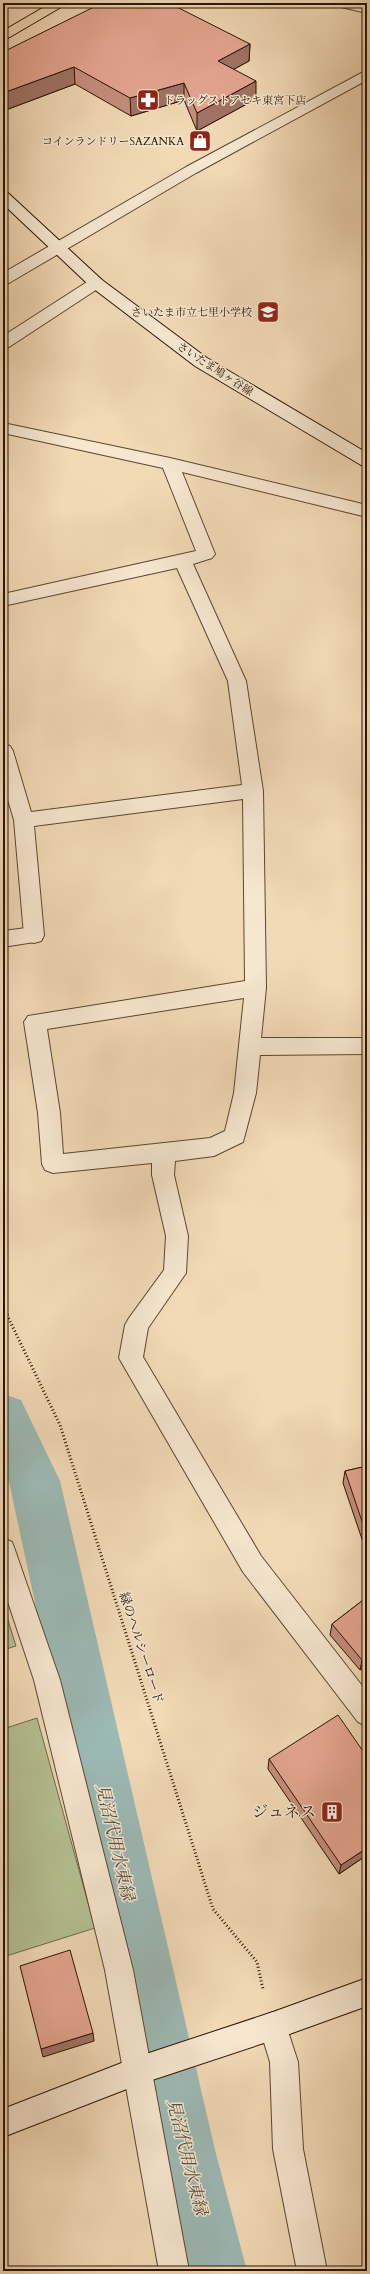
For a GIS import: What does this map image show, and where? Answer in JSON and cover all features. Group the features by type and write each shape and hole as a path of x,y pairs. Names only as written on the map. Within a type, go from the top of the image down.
{"main road":[{"path":"3,36 61,3"}],"street":[{"path":"342,3 367,9"},
{"path":"3,280 191,170 367,74"},
{"name":"さいたま鳩ヶ谷線","path":"3,196 96,283 201,362 367,461"},
{"path":"3,343 96,283"},
{"path":"3,428 170,464 367,510"},
{"path":"3,600 183,561 206,554 170,464"},
{"path":"183,561 237,681 254,791 256,988 251,1047 236,1136 214,1147 53,1164 49,1113 35,1022 256,988"},
{"path":"3,939 34,935 24,820 4,759"},
{"path":"24,820 254,791"},
{"path":"251,1047 367,1046"},
{"path":"164,1153 163,1175 177,1236 175,1273 137,1325 131,1358 252,1564 367,1713"},
{"path":"3,1550 47,1680 119,1970 174,2271"},
{"path":"3,2123 137,2071 264,2029 367,1992"},
{"path":"264,2029 284,2062 288,2149 312,2271"}],"path":[{"name":"緑のヘルシーロード","path":"3,1306 60,1425 213,1909 257,1962 264,1992"}],"green space":[{"path":"3,1604 16,1646 3,1650"},
{"path":"37,1718 95,1928 3,1957 3,1729"}],"building":[{"path":"102,3 169,3 250,44 218,61 256,81 197,113 184,83 130,98 74,67 3,93 3,52"},
{"path":"367,1466 367,1536 345,1471"},
{"path":"367,1597 367,1656 362,1660 332,1624"},
{"name":"ジュネス","path":"338,1715 367,1757 367,1848 341,1865 269,1759"},
{"path":"70,1950 93,2033 41,2049 20,1966"}],"waterway":[{"name":"見沼代用水東縁","path":"3,1416 34,1481 184,2150 216,2271"}],"place":[{"name":"ドラッグストアセキ東宮下店","path":"148,100"},
{"name":"コインランドリーSAZANKA","path":"200,141"},
{"name":"さいたま市立七里小学校","path":"268,312"},
{"name":"ジュネス","path":"332,1812"}]}
